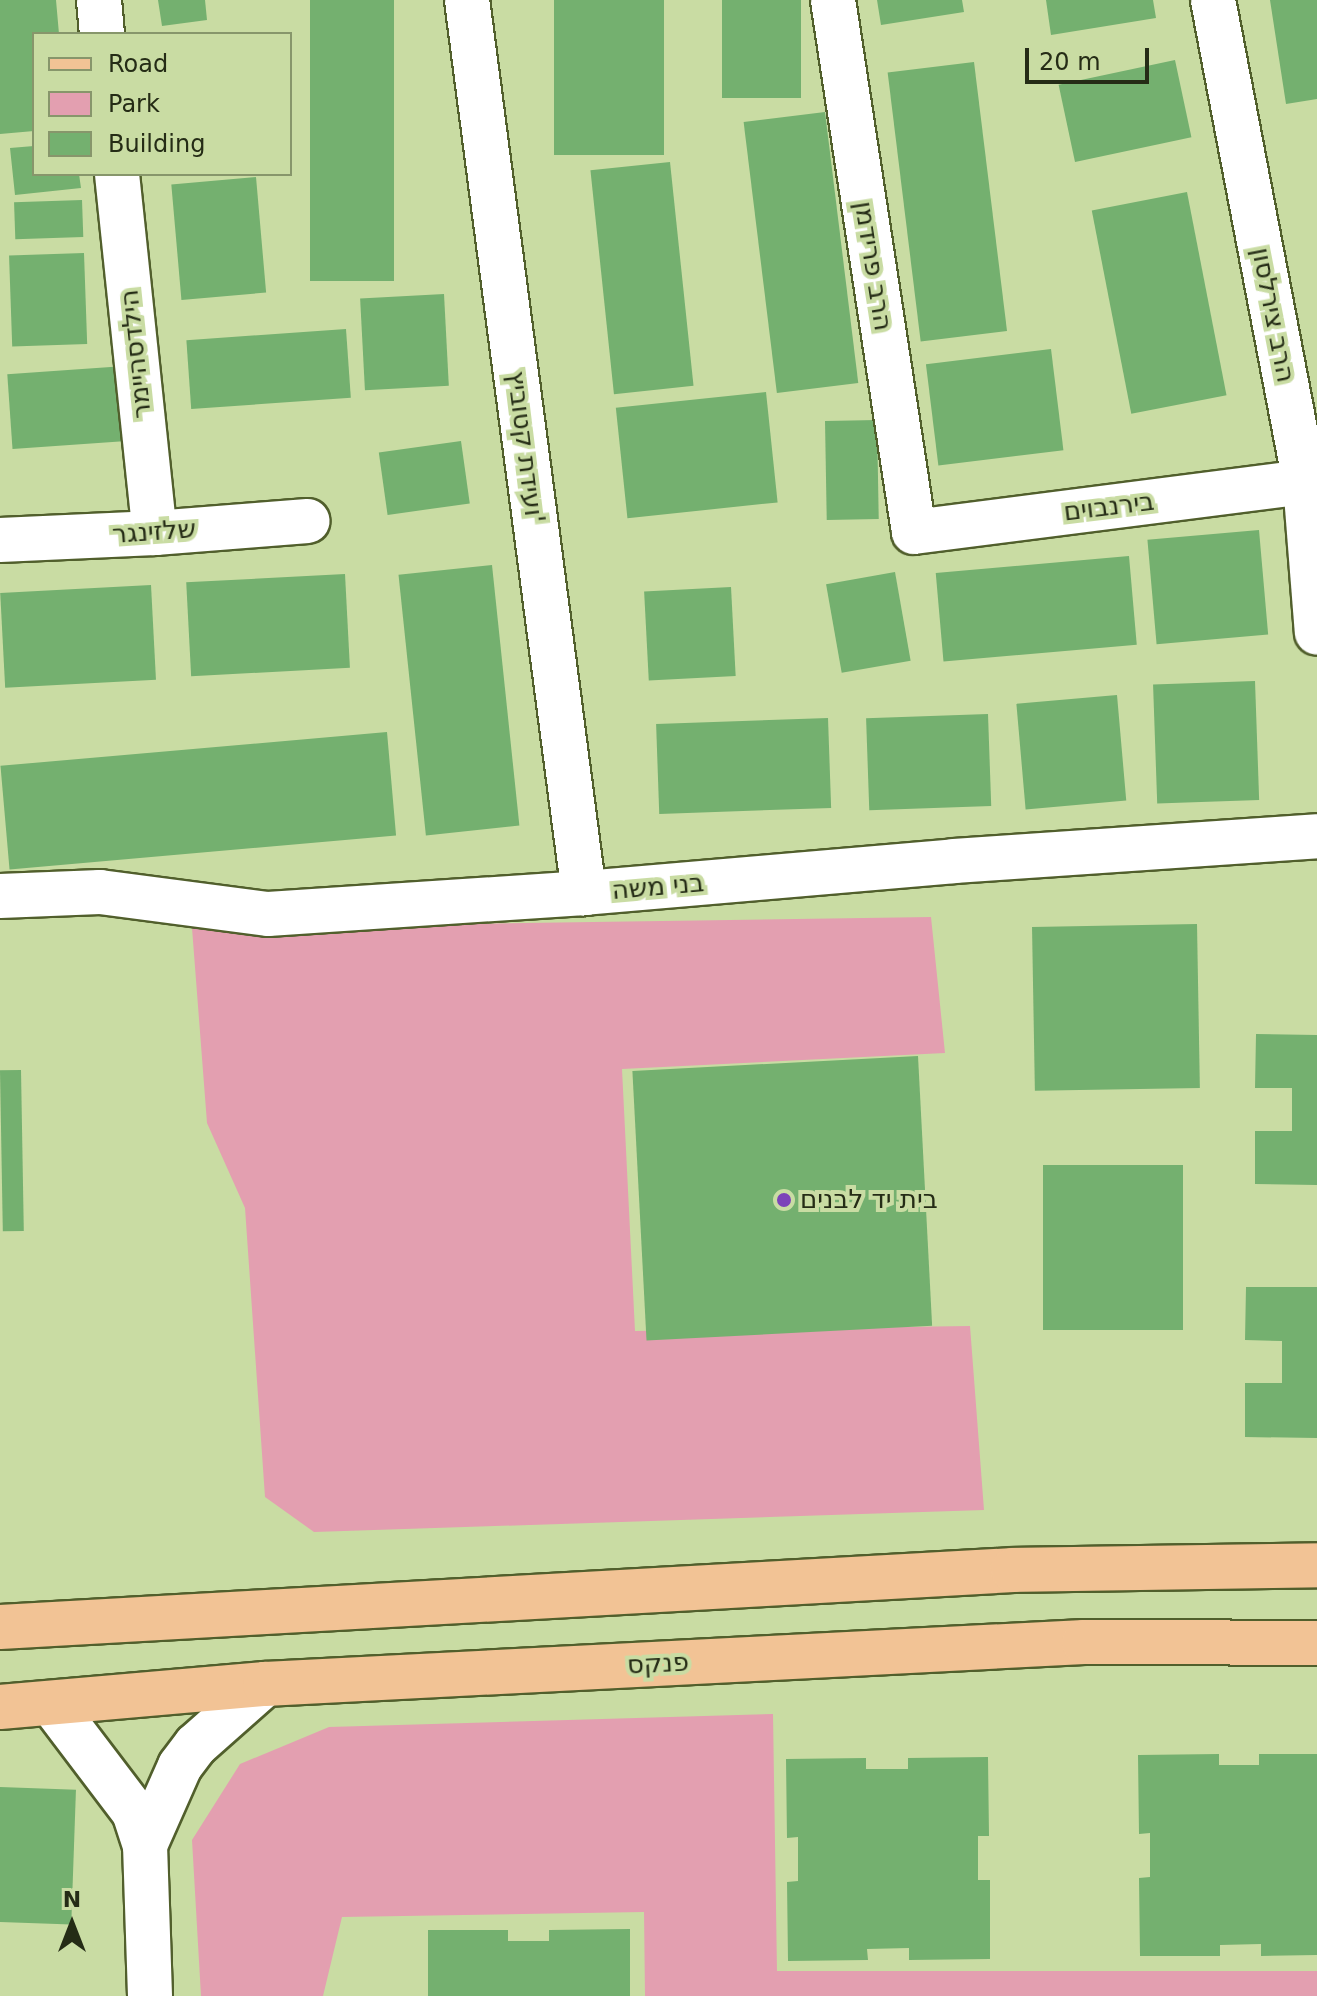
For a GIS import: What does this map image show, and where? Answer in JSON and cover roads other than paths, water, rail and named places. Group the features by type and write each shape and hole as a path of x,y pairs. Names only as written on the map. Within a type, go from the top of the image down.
{"main road":[{"path":"0,1627 1013,1570 1317,1565"},
{"name":"פנקס","path":"0,1707 265,1684 1084,1642 1317,1643"}],"street":[{"path":"99,0 102,32"},
{"name":"ועידת קטוביץ'","path":"467,0 584,893"},
{"name":"הרב פרידמן","path":"833,0 914,532"},
{"name":"הרב צירלסון","path":"1213,0 1305,482 1317,633"},
{"name":"הילדסהיימר","path":"117,176 155,533"},
{"name":"בירנבוים","path":"914,532 1305,482"},
{"name":"שלזינגר","path":"0,540 155,533 308,521"},
{"name":"בני משה","path":"0,896 100,892 268,914 584,893 939,862 1317,836"},
{"path":"145,1845 180,1766 196,1745 265,1684"},
{"path":"52,1704 128,1803 145,1845 150,1996"}],"place":[{"name":"בית יד לבנים","path":"784,1200"}]}
